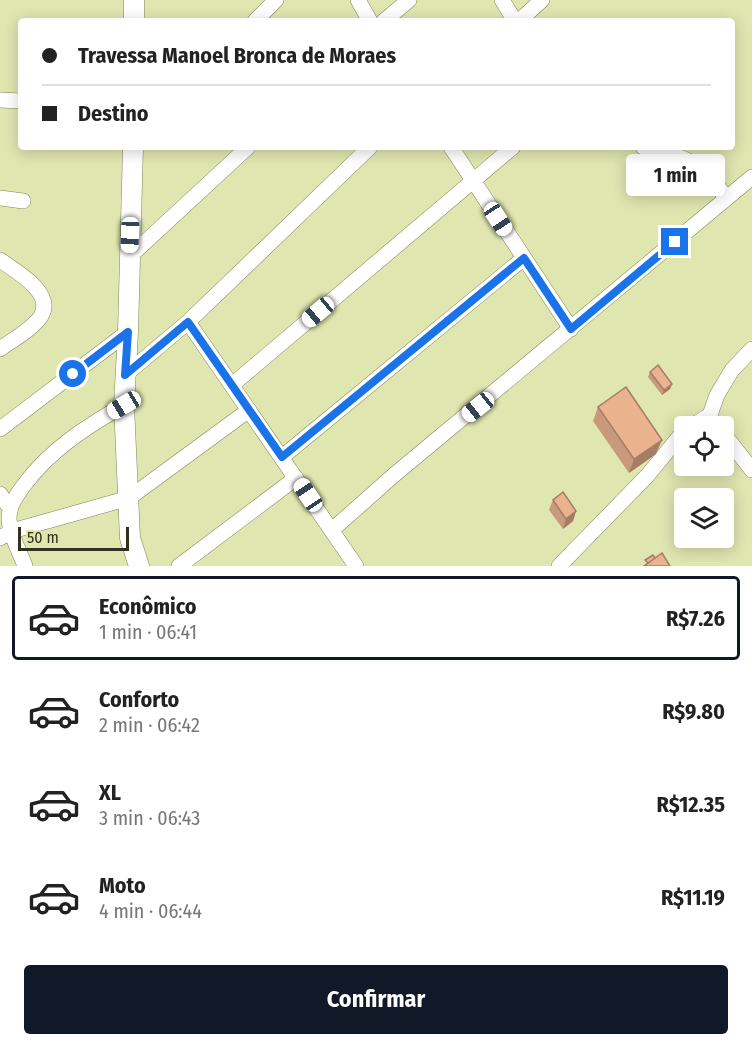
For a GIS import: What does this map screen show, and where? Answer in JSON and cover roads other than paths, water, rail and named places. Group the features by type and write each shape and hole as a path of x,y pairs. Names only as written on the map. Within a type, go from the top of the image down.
{"street":[{"path":"258,18 276,0"},
{"path":"358,0 368,18"},
{"path":"388,18 409,0"},
{"path":"502,0 515,18"},
{"path":"521,18 542,0"},
{"path":"0,100 18,101"},
{"path":"133,150 124,405 130,538 139,566"},
{"path":"129,257 245,150"},
{"path":"125,375 188,322 367,150"},
{"path":"453,150 571,329"},
{"path":"232,385 509,150"},
{"path":"654,150 698,165 727,198"},
{"path":"332,530 394,475 752,177"},
{"path":"0,198 23,201"},
{"path":"282,457 524,258"},
{"path":"0,260 33,284 42,300 43,309 41,317 33,325 0,350"},
{"path":"188,322 357,566"},
{"path":"0,429 128,332"},
{"path":"715,416 717,395 729,375 752,349"},
{"path":"25,566 6,535 10,508 30,477 64,443 124,405"},
{"path":"6,535 129,498 249,410"},
{"path":"559,566 648,476 674,444"},
{"path":"734,447 752,470"},
{"path":"179,566 296,478"},
{"path":"0,494 10,508"}]}
